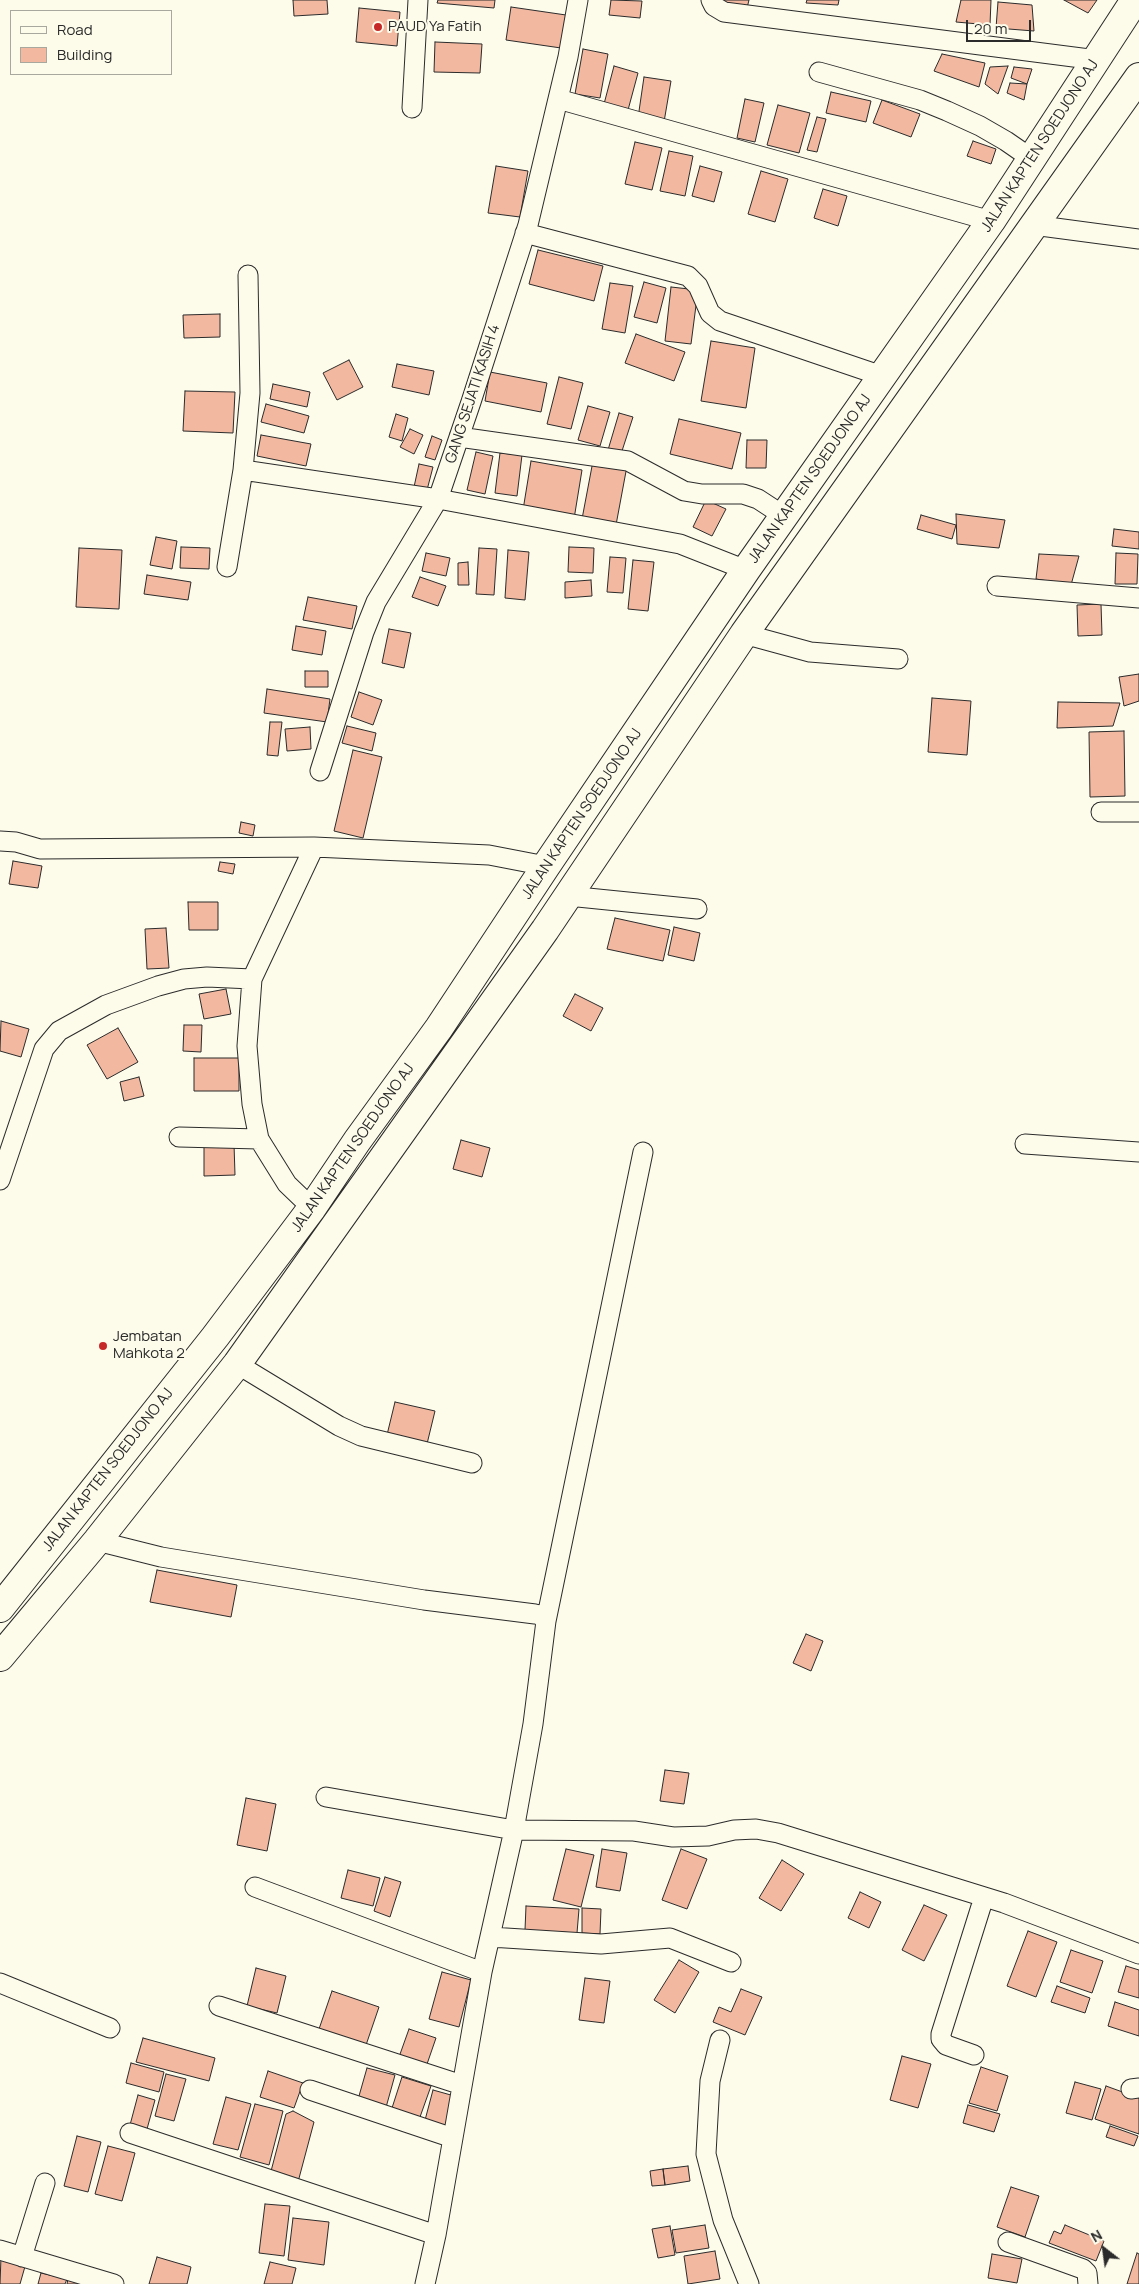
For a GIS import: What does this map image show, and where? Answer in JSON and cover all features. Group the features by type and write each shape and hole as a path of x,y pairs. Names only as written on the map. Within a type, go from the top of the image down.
{"main road":[{"name":"JALAN KAPTEN SOEDJONO AJ","path":"0,1608 215,1337 312,1208 357,1141 439,1028 746,570 992,221 1135,0"},
{"name":"JALAN KAPTEN SOEDJONO AJ","path":"0,1657 97,1541 237,1364 545,930 744,634 1139,77"},
{"path":"515,912 545,930"}],"street":[{"path":"412,108 418,0"},
{"name":"GANG SEJATI KASIH 4","path":"320,771 364,632 376,602 438,499 459,437 525,233 558,99 578,0"},
{"path":"711,0 716,8 724,12 1097,60"},
{"path":"819,72 920,100 947,111 980,126 1032,159"},
{"path":"558,99 992,221"},
{"path":"1033,225 1139,239"},
{"path":"525,233 688,276 698,286 710,313 720,321 882,376"},
{"path":"227,568 243,470 250,393 248,275"},
{"path":"459,437 628,461 684,492 743,494 758,499 784,516"},
{"path":"243,470 438,499 680,544 746,570"},
{"path":"997,586 1139,598"},
{"path":"744,634 810,652 898,659"},
{"path":"1102,812 1139,812"},
{"path":"0,841 16,842 40,849 73,850 314,847 489,854 546,866"},
{"path":"312,1208 287,1184 259,1139 252,1104 247,1046 252,979 314,847"},
{"path":"568,896 697,909"},
{"path":"0,1180 44,1049 60,1031 106,1005 158,986 184,979 206,977 252,979"},
{"path":"179,1137 259,1139"},
{"path":"1025,1144 1139,1152"},
{"path":"425,2284 436,2235 482,1972 514,1830 533,1724 546,1621 643,1152"},
{"path":"237,1364 339,1426 361,1436 472,1463"},
{"path":"97,1541 161,1558 424,1600 535,1614 540,1615 546,1621"},
{"path":"326,1797 514,1830 634,1830 673,1836 708,1836 734,1830 756,1829 778,1833 984,1896 1139,1954"},
{"path":"256,1887 482,1972"},
{"path":"974,2055 946,2044 941,2034 984,1896"},
{"path":"490,1937 601,1944 670,1938 731,1962"},
{"path":"0,1983 110,2028"},
{"path":"220,2006 462,2085"},
{"path":"720,2040 710,2081 706,2154 723,2220 749,2284"},
{"path":"310,2090 453,2138"},
{"path":"130,2133 436,2235"},
{"path":"22,2257 45,2183"},
{"path":"1008,2242 1084,2269 1087,2274 1088,2284"},
{"path":"0,2250 114,2284"}],"building":[{"path":"293,0 327,0 328,14 294,16"},
{"path":"438,0 495,0 494,8 437,3"},
{"path":"611,0 642,1 640,18 609,15"},
{"path":"716,0 749,0 747,8"},
{"path":"807,0 839,0 838,5 806,3"},
{"path":"961,0 991,0 990,25 956,22"},
{"path":"1064,0 1097,0 1088,13"},
{"path":"998,2 1032,5 1034,31 996,28"},
{"path":"511,7 566,15 561,48 506,40"},
{"name":"PAUD Ya Fatih","path":"359,8 400,12 397,46 356,42"},
{"path":"435,42 482,44 480,73 434,72"},
{"path":"583,49 608,54 600,98 575,94"},
{"path":"942,54 985,63 979,87 934,71"},
{"path":"614,66 638,73 628,110 604,104"},
{"path":"1008,66 998,94 985,84 990,67"},
{"path":"1014,67 1032,69 1027,84 1011,78"},
{"path":"644,77 671,81 664,122 638,118"},
{"path":"1010,83 1027,84 1024,100 1007,93"},
{"path":"831,92 871,101 866,122 826,113"},
{"path":"745,99 764,103 755,142 737,138"},
{"path":"882,100 920,114 911,137 873,123"},
{"path":"778,105 810,113 799,153 767,145"},
{"path":"817,117 826,119 817,152 807,150"},
{"path":"973,141 996,149 991,164 967,156"},
{"path":"635,142 662,148 652,190 625,184"},
{"path":"669,151 693,156 685,196 660,191"},
{"path":"496,166 528,171 520,217 488,213"},
{"path":"700,166 722,172 714,202 692,196"},
{"path":"761,171 788,179 775,222 748,214"},
{"path":"823,189 847,196 838,226 814,218"},
{"path":"538,250 603,266 594,301 529,284"},
{"path":"644,282 666,288 657,323 634,317"},
{"path":"610,283 633,286 625,333 602,329"},
{"path":"671,287 698,290 691,344 665,341"},
{"path":"220,314 220,337 184,338 183,315"},
{"path":"636,334 685,352 674,381 625,363"},
{"path":"711,341 755,348 746,408 701,401"},
{"path":"349,360 363,387 337,400 323,373"},
{"path":"397,364 434,371 429,395 392,387"},
{"path":"490,372 547,383 541,412 485,401"},
{"path":"559,377 583,383 571,429 547,424"},
{"path":"273,384 310,392 307,407 270,399"},
{"path":"185,391 235,392 233,433 183,431"},
{"path":"266,404 309,416 304,433 261,422"},
{"path":"588,406 610,412 600,446 578,440"},
{"path":"619,413 633,417 621,454 608,450"},
{"path":"396,414 408,418 402,441 389,437"},
{"path":"679,419 741,433 732,469 670,454"},
{"path":"410,429 423,435 414,454 400,447"},
{"path":"261,435 311,444 306,466 257,456"},
{"path":"432,436 442,440 435,460 425,457"},
{"path":"747,440 767,440 766,468 746,468"},
{"path":"476,452 493,456 485,494 467,490"},
{"path":"500,453 522,455 517,496 495,493"},
{"path":"531,461 582,470 574,519 523,510"},
{"path":"593,461 627,466 616,525 582,519"},
{"path":"419,464 433,467 427,490 414,487"},
{"path":"706,500 726,509 712,536 693,527"},
{"path":"956,514 1005,520 999,548 957,544"},
{"path":"921,515 956,525 952,539 917,529"},
{"path":"1114,529 1139,532 1139,549 1112,546"},
{"path":"156,537 177,541 172,569 150,565"},
{"path":"181,547 210,548 209,569 180,568"},
{"path":"569,547 594,548 593,573 568,572"},
{"path":"79,548 122,550 119,609 76,607"},
{"path":"479,548 497,549 494,595 476,594"},
{"path":"508,550 529,552 525,600 505,598"},
{"path":"426,553 450,558 446,576 422,571"},
{"path":"1116,553 1138,554 1137,584 1115,584"},
{"path":"1039,554 1079,556 1071,585 1036,579"},
{"path":"610,557 626,558 623,593 607,592"},
{"path":"633,560 654,562 648,611 628,609"},
{"path":"468,562 469,585 458,585 458,563"},
{"path":"147,575 191,582 188,600 144,594"},
{"path":"420,577 446,586 438,606 412,597"},
{"path":"591,580 592,596 565,598 565,582"},
{"path":"308,597 357,606 352,629 303,620"},
{"path":"1101,604 1102,635 1078,636 1077,605"},
{"path":"296,626 326,631 322,655 292,650"},
{"path":"389,629 411,633 404,668 382,663"},
{"path":"305,671 328,671 328,687 305,687"},
{"path":"1139,674 1139,701 1124,706 1119,677"},
{"path":"267,689 330,699 327,722 264,713"},
{"path":"359,692 382,700 373,725 351,717"},
{"path":"932,698 971,701 967,755 928,752"},
{"path":"1058,702 1120,703 1113,726 1057,728"},
{"path":"270,722 282,722 278,756 267,755"},
{"path":"347,726 376,733 372,751 342,743"},
{"path":"310,727 311,749 287,751 285,729"},
{"path":"1124,731 1125,796 1090,797 1089,732"},
{"path":"353,750 382,757 363,838 334,831"},
{"path":"241,822 255,825 253,836 239,833"},
{"path":"13,861 42,866 38,888 9,884"},
{"path":"220,862 235,864 233,874 218,871"},
{"path":"188,902 218,902 218,930 189,930"},
{"path":"615,918 670,930 663,961 607,949"},
{"path":"674,927 700,933 694,961 668,955"},
{"path":"166,928 169,968 147,969 145,929"},
{"path":"226,989 231,1014 204,1019 199,994"},
{"path":"575,994 603,1008 591,1031 563,1016"},
{"path":"1,1021 29,1029 21,1057 0,1051"},
{"path":"184,1025 202,1025 201,1052 183,1051"},
{"path":"118,1028 138,1062 107,1079 87,1045"},
{"path":"194,1058 239,1058 239,1091 194,1091"},
{"path":"139,1077 144,1096 124,1101 120,1082"},
{"path":"461,1140 490,1148 482,1177 453,1169"},
{"path":"204,1144 234,1144 235,1175 204,1176"},
{"path":"395,1402 435,1411 426,1448 386,1439"},
{"path":"157,1570 237,1585 231,1617 150,1602"},
{"path":"806,1634 823,1641 811,1671 793,1663"},
{"path":"665,1770 689,1773 684,1804 660,1801"},
{"path":"246,1798 276,1804 267,1851 237,1845"},
{"path":"566,1849 594,1855 581,1907 553,1900"},
{"path":"602,1849 627,1853 620,1891 596,1887"},
{"path":"681,1849 707,1859 687,1909 662,1900"},
{"path":"782,1860 804,1874 781,1911 759,1898"},
{"path":"348,1870 380,1878 373,1906 341,1898"},
{"path":"385,1877 401,1882 390,1917 374,1911"},
{"path":"860,1892 881,1902 869,1928 848,1918"},
{"path":"924,1905 947,1915 924,1961 902,1950"},
{"path":"526,1906 579,1909 577,1933 525,1930"},
{"path":"582,1908 601,1909 600,1934 582,1933"},
{"path":"1028,1931 1057,1942 1036,1997 1007,1986"},
{"path":"1071,1950 1103,1961 1092,1993 1060,1982"},
{"path":"679,1960 699,1972 675,2013 654,2000"},
{"path":"1126,1966 1139,1970 1139,1998 1118,1992"},
{"path":"256,1968 286,1976 277,2013 247,2006"},
{"path":"442,1972 471,1980 459,2027 429,2019"},
{"path":"585,1978 610,1981 604,2023 579,2020"},
{"path":"1057,1986 1090,1998 1085,2013 1051,2002"},
{"path":"741,1989 762,1997 745,2035 713,2022 719,2007 731,2012"},
{"path":"332,1991 379,2007 365,2048 318,2032"},
{"path":"1115,2002 1139,2010 1139,2036 1108,2026"},
{"path":"409,2029 436,2038 426,2067 399,2057"},
{"path":"143,2038 215,2058 209,2081 136,2062"},
{"path":"902,2056 931,2064 918,2108 890,2100"},
{"path":"131,2063 164,2072 159,2092 126,2083"},
{"path":"981,2067 1008,2076 997,2111 969,2103"},
{"path":"367,2068 395,2075 385,2111 357,2103"},
{"path":"268,2071 303,2083 294,2108 260,2097"},
{"path":"166,2074 186,2079 174,2121 155,2116"},
{"path":"402,2077 431,2086 420,2117 392,2108"},
{"path":"1075,2082 1101,2089 1092,2120 1066,2113"},
{"path":"1106,2086 1139,2098 1139,2134 1095,2119"},
{"path":"433,2090 458,2097 450,2130 424,2124"},
{"path":"138,2095 155,2100 147,2129 130,2125"},
{"path":"226,2097 251,2104 238,2150 213,2144"},
{"path":"255,2104 283,2111 269,2165 240,2157"},
{"path":"968,2105 1000,2114 994,2132 963,2123"},
{"path":"293,2111 314,2122 298,2182 270,2175 286,2114"},
{"path":"1110,2126 1138,2136 1134,2146 1106,2137"},
{"path":"77,2136 101,2142 88,2192 64,2186"},
{"path":"108,2146 135,2153 122,2201 95,2194"},
{"path":"688,2166 690,2181 665,2185 663,2169"},
{"path":"663,2169 665,2185 652,2186 650,2171"},
{"path":"1011,2187 1039,2196 1025,2237 997,2227"},
{"path":"265,2204 290,2206 284,2256 259,2253"},
{"path":"293,2218 329,2222 324,2265 288,2260"},
{"path":"705,2225 709,2248 676,2253 672,2230"},
{"path":"1065,2225 1104,2241 1096,2261 1049,2243 1054,2231 1061,2234"},
{"path":"670,2226 675,2255 658,2258 652,2229"},
{"path":"715,2251 720,2279 688,2284 684,2256"},
{"path":"1137,2253 1139,2254 1139,2284 1127,2284"},
{"path":"992,2254 1022,2259 1017,2283 988,2278"},
{"path":"1,2257 26,2263 20,2284 0,2284"},
{"path":"157,2257 191,2267 187,2284 149,2284"},
{"path":"270,2262 296,2268 292,2284 264,2284"},
{"path":"41,2273 67,2279 65,2284 38,2284"},
{"path":"68,2279 89,2284 67,2284"}],"place":[{"name":"PAUD Ya Fatih","path":"378,27"},
{"name":"Jembatan Mahkota 2","path":"103,1346"}]}
